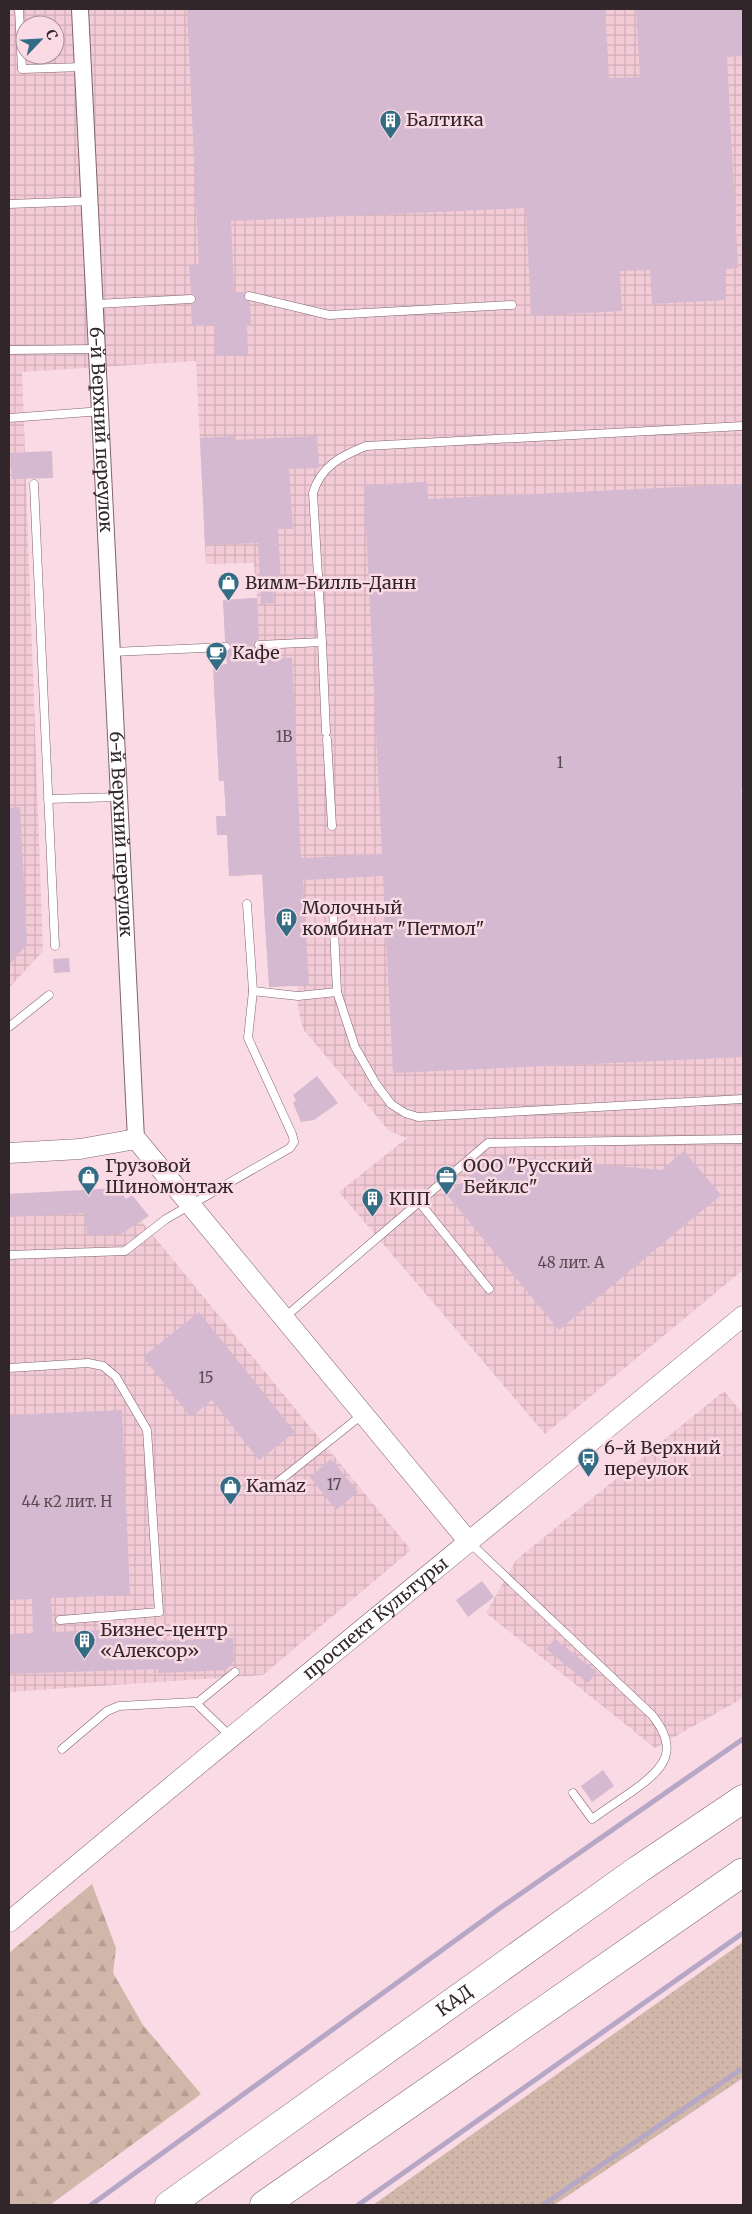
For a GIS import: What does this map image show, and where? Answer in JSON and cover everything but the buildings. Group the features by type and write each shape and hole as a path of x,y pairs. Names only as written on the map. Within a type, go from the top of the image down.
{"highway":[{"name":"КАД","path":"169,2205 639,1869 743,1799"},
{"path":"264,2205 743,1872"}],"street":[{"name":"6-й Верхний переулок","path":"80,9 102,411 136,1139"},
{"path":"9,1153 80,1149 136,1139 469,1542"},
{"name":"проспект Культуры","path":"9,1922 230,1736 743,1316"}],"lane":[{"path":"19,9 22,69 83,67"},
{"path":"9,204 90,201"},
{"path":"249,296 329,315 512,305"},
{"path":"96,304 191,299"},
{"path":"9,350 98,349"},
{"path":"9,418 102,411"},
{"path":"332,826 314,493 317,482 324,470 344,456 366,446 743,426"},
{"path":"34,484 55,946"},
{"path":"259,645 322,642"},
{"path":"112,652 226,647"},
{"path":"48,799 120,797"},
{"path":"9,1255 125,1251 166,1219 290,1148 294,1142 292,1134 248,1038 253,991 247,904"},
{"path":"333,909 336,992 355,1047 363,1064 391,1104 405,1113 418,1117 743,1100"},
{"path":"253,991 298,996 336,992"},
{"path":"9,1027 49,995"},
{"path":"284,1318 488,1143 743,1139"},
{"path":"420,1203 489,1288"},
{"path":"9,1368 88,1363 103,1366 116,1377 147,1430 159,1612 60,1620"},
{"path":"268,1490 363,1414"},
{"path":"469,1542 652,1715 666,1736 665,1761 658,1772 592,1819 573,1793"},
{"path":"197,1703 236,1672"},
{"path":"62,1749 113,1708 192,1701 197,1703 230,1736"}],"shaded area":[{"path":"9,9 743,9 743,1270 545,1434 339,1192 407,1138 389,1131 303,1029 298,1008 297,986 269,987 263,889 273,874 229,876 227,835 217,835 226,816 224,781 219,781 213,665 227,664 223,600 257,598 254,563 206,564 196,361 22,372 43,951 9,988"},
{"path":"115,1189 411,1550 263,1675 9,1692 9,1194"},
{"path":"724,1391 743,1414 743,1698 655,1748 486,1613 516,1560"}],"green space":[{"path":"92,1884 116,1948 113,1973 143,2025 201,2094 50,2205 9,2205 9,1953"},
{"path":"743,1942 743,2078 554,2205 373,2205"}],"waterway":[{"path":"91,2205 500,1908 743,1739"},
{"path":"358,2205 743,1933"},
{"path":"543,2205 743,2068"}],"place":[{"name":"Балтика","path":"390,139"},
{"name":"Вимм-Билль-Данн","path":"229,602"},
{"name":"Кафе","path":"216,672"},
{"name":"Молочный комбинат \"Петмол\"","path":"286,937"},
{"name":"Грузовой Шиномонтаж","path":"89,1195"},
{"name":"ООО \"Русский Бейклс\"","path":"447,1195"},
{"name":"КПП","path":"373,1218"},
{"name":"6-й Верхний переулок","path":"588,1477"},
{"name":"Kamaz","path":"230,1505"},
{"name":"Бизнес-центр «Алексор»","path":"84,1659"}]}
